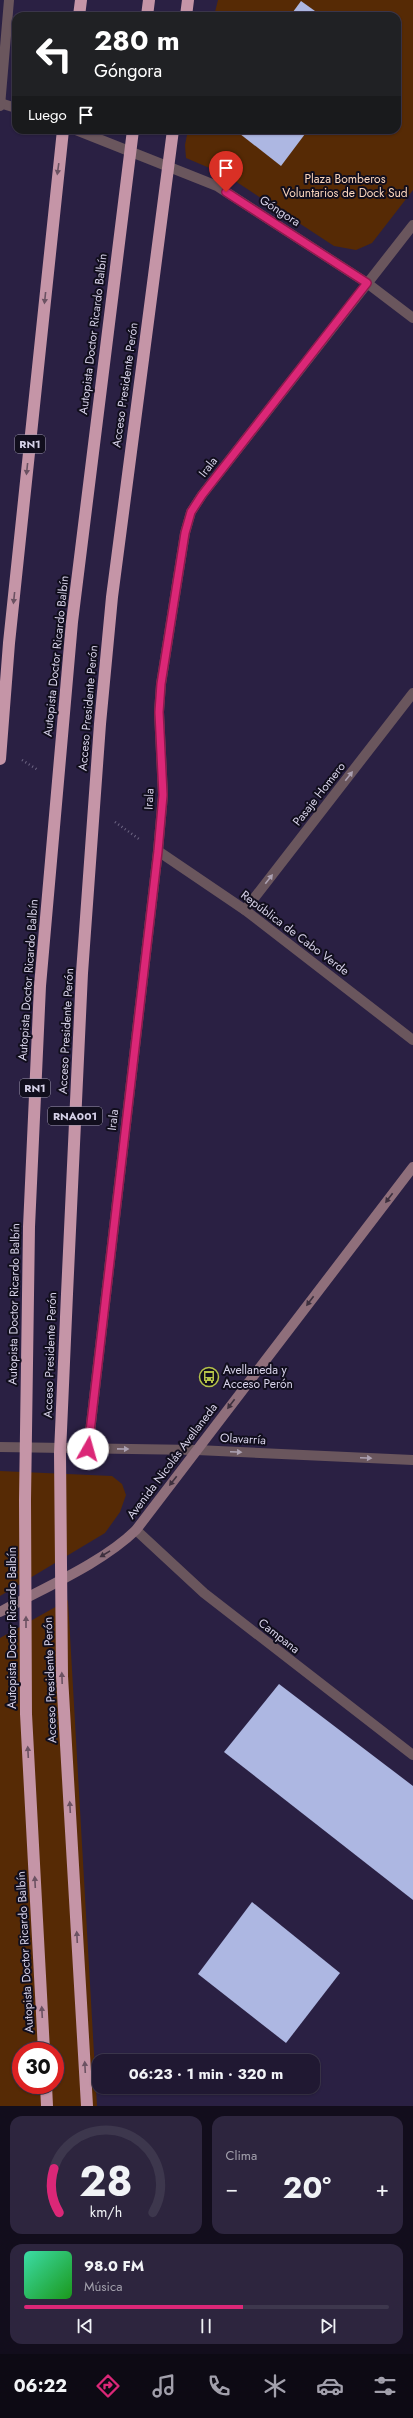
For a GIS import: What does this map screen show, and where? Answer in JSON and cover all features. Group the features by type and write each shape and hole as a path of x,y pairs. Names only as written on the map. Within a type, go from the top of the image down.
{"highway":[{"path":"80,12 81,0"},
{"path":"148,12 149,0"},
{"path":"186,12 188,0"},
{"name":"RN1","path":"0,759 9,643 64,134"},
{"name":"Autopista Doctor Ricardo Balbín","path":"44,2042 26,1714 25,1500 29,1227 39,1010 72,622 133,134"},
{"name":"Acceso Presidente Perón","path":"87,2106 62,1676 60,1453 82,974 100,716 112,597 172,134"},
{"path":"46,2094 47,2106"}],"main road":[{"name":"Avenida Nicolás Avellaneda","path":"0,1612 103,1555 122,1543 136,1530 413,1167"}],"street":[{"path":"9,0 0,104 12,107"},
{"name":"Góngora","path":"86,134 217,186 367,283 413,318"},
{"name":"Irala","path":"88,1449 158,851 163,795 159,712 161,684 185,533 191,512 413,225"},
{"name":"Pasaje Homero","path":"245,910 413,693"},
{"name":"República de Cabo Verde","path":"158,851 245,910 413,1040"},
{"name":"Olavarría","path":"0,1447 197,1450 413,1460"},
{"name":"Campana","path":"136,1530 204,1594 413,1755"}],"green space":[{"name":"Plaza Bomberos Voluntarios de Dock Sud","path":"218,0 413,0 413,190 372,243 356,250 334,246 226,175 186,158 185,145 187,134 401,134 401,12 215,12"},
{"path":"0,1471 112,1476 122,1484 126,1495 120,1512 105,1533 0,1596"},
{"path":"68,1600 94,2054 92,2054 92,2094 96,2094 97,2106 0,2106 0,1638"}],"building":[{"path":"301,1 316,12 293,12"},
{"path":"240,134 305,134 281,166"},
{"path":"279,1684 413,1786 413,1900 224,1752"},
{"path":"252,1902 340,1973 286,2043 198,1974"}],"place":[{"name":"Avellaneda y Acceso Perón","path":"209,1377"}],"route":[{"path":"88,1449 158,851 163,795 159,712 161,684 185,533 191,512 202,495 367,283 226,192"}]}
